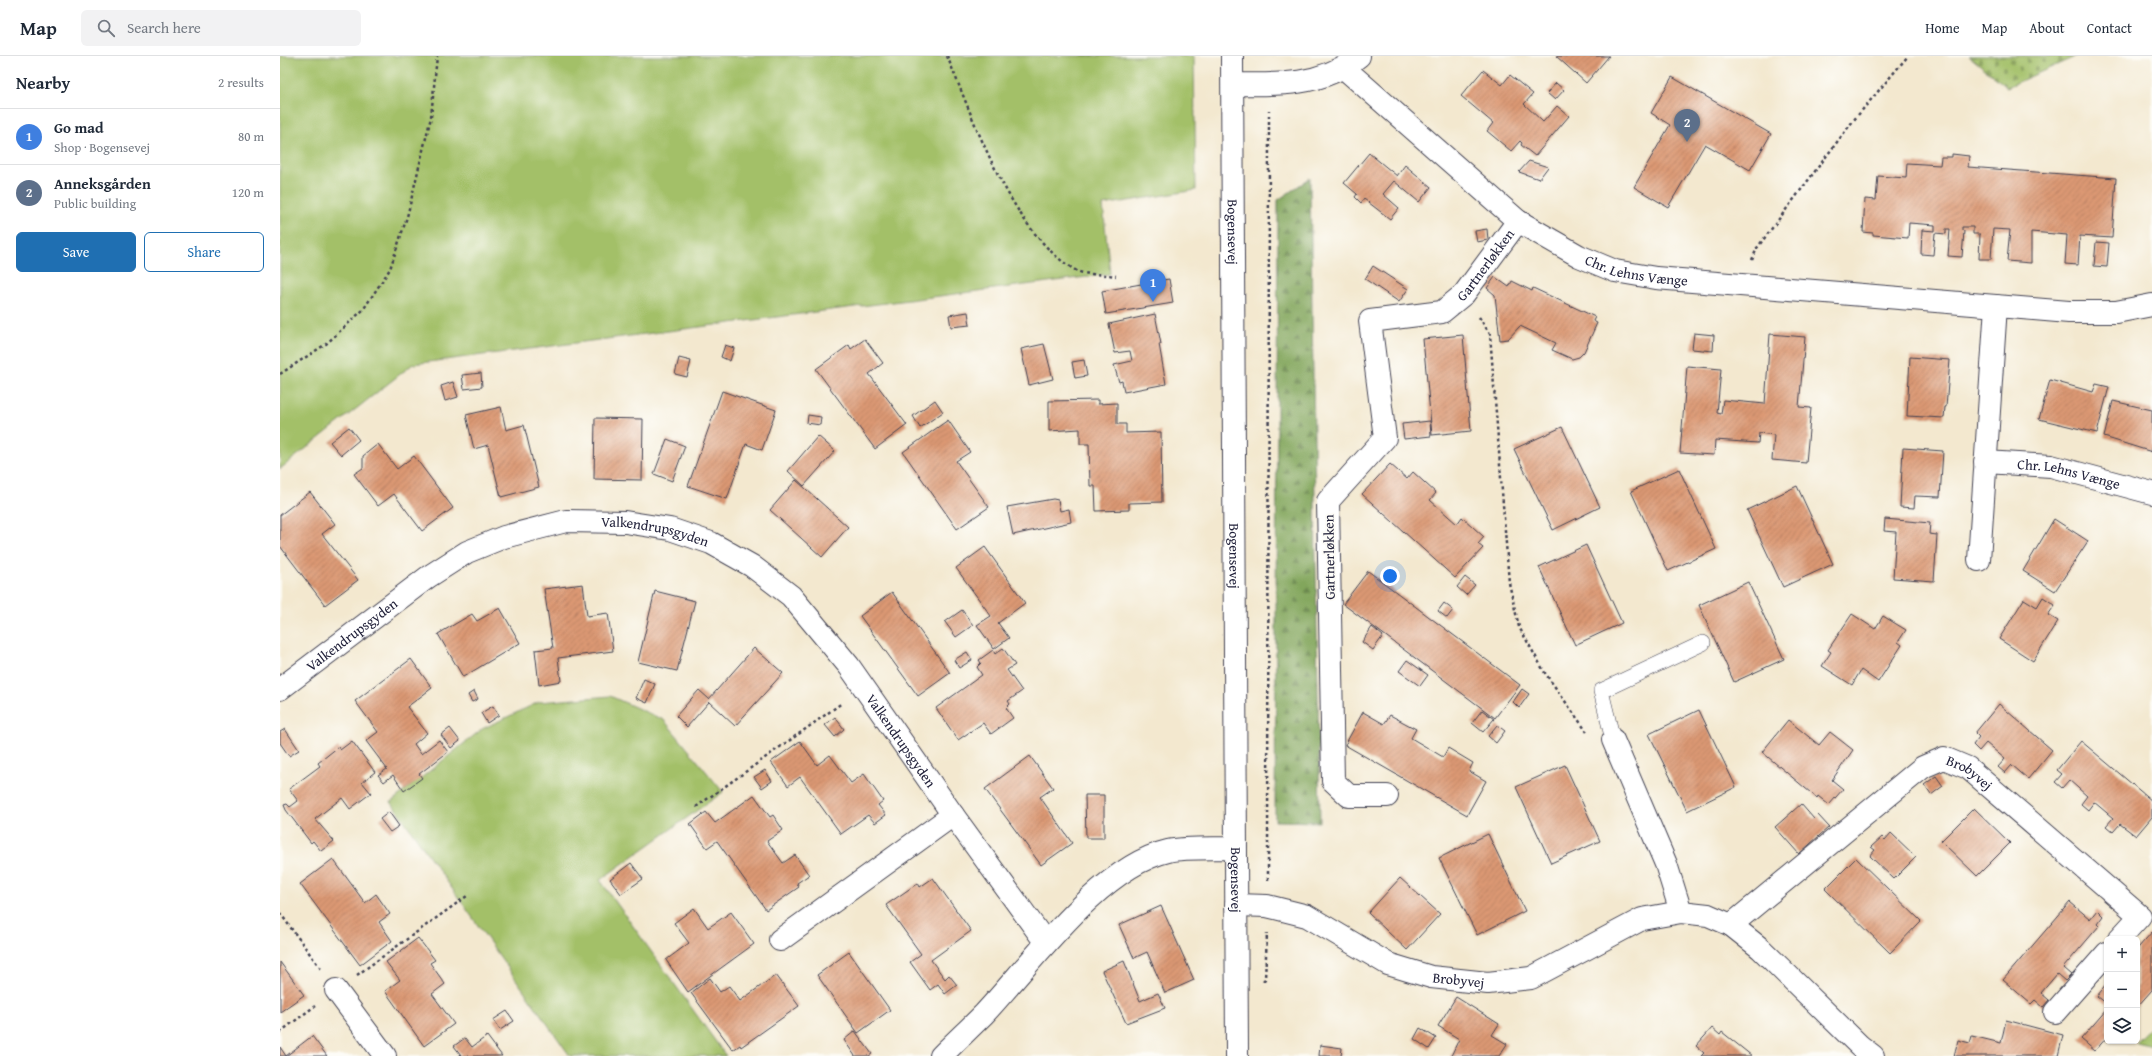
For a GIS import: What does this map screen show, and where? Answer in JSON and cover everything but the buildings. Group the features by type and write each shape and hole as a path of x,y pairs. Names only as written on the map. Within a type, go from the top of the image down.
{"street":[{"name":"Bogensevej","path":"1232,56 1237,1056"},
{"path":"1233,84 1269,84 1316,79 1352,62"},
{"name":"Chr. Lehns Vænge","path":"1352,62 1518,221 1579,256 1616,271 1656,278 2069,312 2116,312 2152,305"},
{"name":"Gartnerløkken","path":"1387,796 1349,796 1333,781 1328,501 1385,438 1370,321 1442,312 1464,294 1518,221"},
{"path":"1979,560 1996,306"},
{"name":"Chr. Lehns Vænge","path":"1985,462 2051,466 2152,493"},
{"name":"Valkendrupsgyden","path":"280,689 428,576 468,552 504,537 566,521 625,522 670,529 711,543 752,566 791,596 826,636 849,666 953,815 1046,943"},
{"path":"1613,740 1666,864 1681,912"},
{"name":"Brobyvej","path":"1730,926 1923,767 1944,758 1968,768 2140,916 2122,936"},
{"path":"780,940 953,815"},
{"path":"941,1056 984,1014 1046,943 1105,883 1138,862 1168,850 1235,848"},
{"name":"Brobyvej","path":"1236,905 1268,906 1307,916 1388,964 1432,977 1488,984 1531,978 1642,919 1681,912 1708,915 1730,926 1760,948 1860,1046 1873,1056"},
{"path":"2055,1012 2104,956"},
{"path":"336,990 385,1056"}],"lane":[{"path":"1613,740 1600,691 1703,643"}],"path":[{"path":"280,374 326,344 363,310 390,269 407,217 431,117 437,56"},
{"path":"947,56 1006,192 1031,230 1055,254 1078,271 1116,276"},
{"path":"1741,285 1757,248 1853,121 1908,56"},
{"path":"1236,996 1265,979 1268,906 1269,84"},
{"path":"1464,294 1490,334 1509,583 1519,627 1545,673 1594,742 1613,740"},
{"path":"696,807 863,688"},
{"path":"280,1032 467,896"},
{"path":"280,913 336,990"}],"green space":[{"path":"280,56 1194,56 1196,190 1103,205 1110,274 413,364 280,469"},
{"path":"1969,56 2077,56 2007,87"},
{"path":"1310,178 1320,822 1275,821 1278,200"},
{"path":"610,696 664,720 723,792 600,880 726,1056 570,1056 391,802 482,729 539,702"},
{"path":"2152,1026 2152,1046 2140,1043 2140,1038"}],"place":[{"name":"Anneksgården","path":"1687,142"},
{"name":"Go mad","path":"1153,302"}]}
